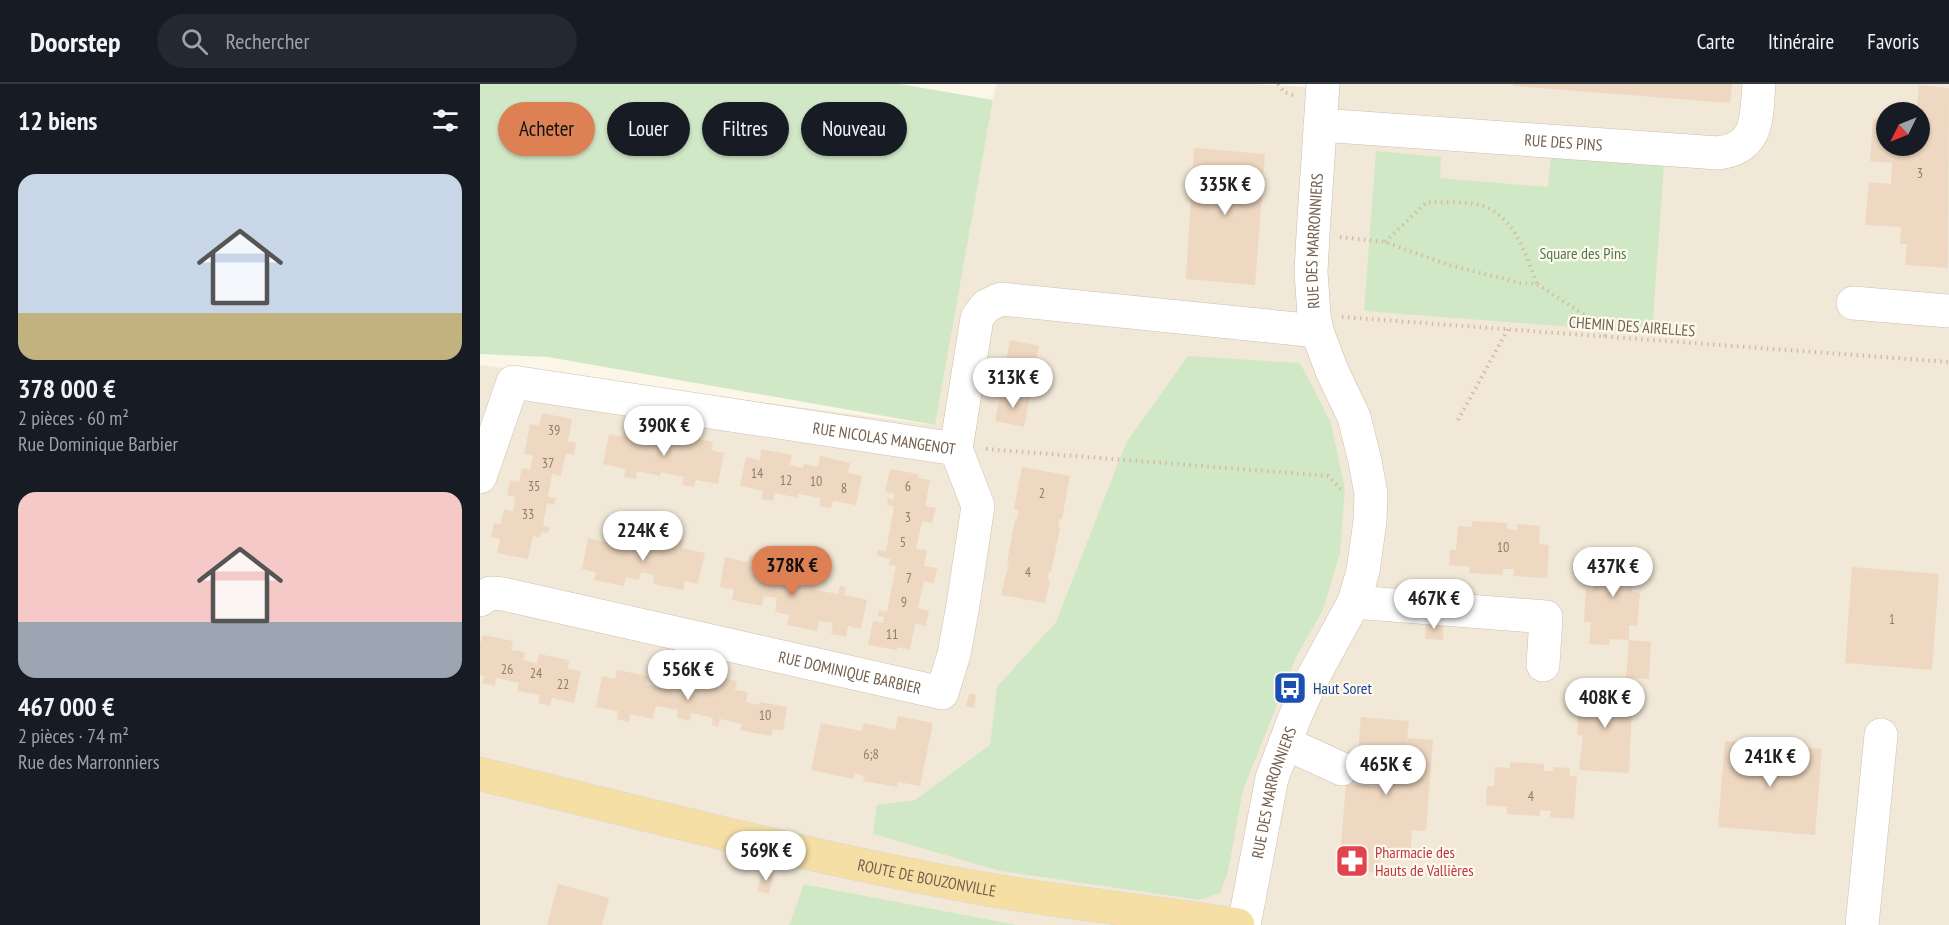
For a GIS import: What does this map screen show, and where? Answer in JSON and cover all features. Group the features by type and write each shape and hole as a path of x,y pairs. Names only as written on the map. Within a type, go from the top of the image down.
{"main road":[{"name":"ROUTE DE BOUZONVILLE","path":"480,774 803,852 992,890 1175,914 1238,925"}],"street":[{"name":"RUE DES PINS","path":"1316,103 1718,153 1733,151 1744,143 1752,132 1756,120 1759,84"},
{"name":"RUE DES MARRONNIERS","path":"1244,925 1272,778 1313,677 1354,602 1363,571 1370,521 1371,494 1354,417 1332,370 1315,323 1311,272 1316,103"},
{"name":"RUE NICOLAS MANGENOT","path":"480,477 513,382 956,448 977,318 986,306 1001,299 1315,323"},
{"path":"1853,303 1949,311"},
{"name":"RUE DOMINIQUE BARBIER","path":"480,600 490,593 502,594 942,693 954,654 978,506 956,448"},
{"path":"1354,602 1546,617 1543,665"},
{"path":"1862,925 1881,735"},
{"path":"1285,743 1342,769"}],"path":[{"path":"1278,84 1284,92 1316,103"},
{"path":"1385,242 1427,202 1476,204 1493,211 1514,229 1525,250 1537,284"},
{"path":"1313,234 1385,242 1446,264 1520,283 1537,284 1583,314 1606,336"},
{"name":"CHEMIN DES AIRELLES","path":"1315,323 1508,329 1949,362"},
{"path":"1458,420 1508,329"},
{"path":"956,448 1328,476 1344,492 1371,494"}],"shaded area":[{"path":"996,84 1252,84 1322,88 1323,84 1949,84 1949,925 1017,925 805,884 789,925 480,925 480,365 934,425"}],"green space":[{"path":"480,84 900,84 993,100 935,425 548,357 480,354"},
{"name":"Square des Pins","path":"1376,151 1441,157 1440,178 1548,187 1551,156 1664,165 1652,333 1364,311"},
{"path":"1188,356 1300,363 1331,423 1345,489 1340,553 1323,610 1296,657 1243,790 1228,872 1220,893 1200,900 1000,871 873,834 877,805 915,800 990,745 997,687 1056,622 1126,443"},
{"path":"804,884 1017,925 789,925"}],"building":[{"path":"1513,84 1732,84 1730,103 1513,86"},
{"path":"1919,85 1949,88 1948,268 1905,265 1907,244 1900,244 1901,227 1865,225 1869,182 1891,184 1892,163 1870,161 1873,119 1876,119 1876,156 1930,156 1930,102 1917,102"},
{"path":"1194,148 1265,154 1255,285 1186,279"},
{"path":"1010,340 1039,346 1033,376 1004,371"},
{"path":"1001,391 1030,396 1024,427 995,421"},
{"path":"542,413 572,419 568,441 576,443 574,455 566,453 561,476 552,474 548,497 556,498 554,505 547,503 543,526 550,527 548,533 541,532 540,538 533,536 528,559 497,553 500,539 491,537 494,523 501,524 504,509 513,511 515,497 507,495 510,480 519,482 522,468 530,470 533,456 524,454 530,424 539,426"},
{"path":"625,428 655,434 653,442 666,445 667,441 681,444 683,436 713,442 711,450 724,453 718,484 696,480 694,487 682,485 684,477 661,472 660,476 637,471 636,479 624,477 626,469 603,464 609,434 623,437"},
{"path":"761,449 792,455 790,465 803,468 804,464 818,467 820,456 850,463 848,473 862,476 856,505 833,501 831,508 819,506 821,498 798,494 798,498 775,493 773,501 761,499 763,491 740,486 746,457 760,460"},
{"path":"1022,467 1070,476 1062,519 1060,518 1058,527 1060,528 1051,572 1049,571 1048,580 1050,581 1045,603 1001,595 1009,563 1007,563 1015,519 1017,519 1019,510 1014,509"},
{"path":"890,469 918,474 918,478 930,480 925,506 936,508 932,523 922,521 916,549 927,550 924,566 937,568 934,584 924,581 918,608 929,611 926,626 915,624 910,650 868,645 873,621 883,623 884,617 878,616 879,610 887,612 896,566 889,565 890,559 877,556 878,550 886,551 894,506 887,505 888,498 894,500 895,494 885,492"},
{"path":"1472,521 1507,523 1507,529 1517,530 1517,524 1540,526 1539,544 1549,545 1547,578 1513,576 1514,569 1503,569 1503,575 1469,573 1470,567 1449,565 1450,550 1456,550 1458,526 1472,527"},
{"path":"613,535 624,537 623,545 645,550 647,541 670,546 671,538 684,541 682,548 705,553 698,584 685,581 683,590 653,584 654,575 641,572 639,580 626,577 624,586 594,580 596,572 582,569 588,538 611,543"},
{"path":"750,554 762,557 760,564 783,569 780,583 803,587 805,580 817,582 815,590 838,594 840,586 846,587 844,595 867,600 861,629 848,626 846,637 831,634 833,623 819,621 817,631 787,625 789,615 775,612 777,598 764,596 762,606 732,600 734,590 720,587 725,557 748,562"},
{"path":"1593,555 1643,558 1641,583 1633,582 1632,592 1640,593 1637,626 1629,625 1629,640 1610,639 1609,645 1589,644 1591,622 1584,622 1586,589 1593,590"},
{"path":"1852,567 1939,574 1932,670 1845,663"},
{"path":"1426,620 1444,622 1443,640 1425,639"},
{"path":"483,635 513,641 511,650 525,652 523,660 537,663 539,654 569,660 568,669 581,671 574,703 552,698 550,706 538,703 540,695 517,691 519,683 496,678 495,686 482,683 484,676 480,675 480,643"},
{"path":"1629,640 1651,642 1649,679 1626,678"},
{"path":"678,669 708,675 706,684 720,687 722,678 737,681 735,690 748,692 746,702 787,707 783,731 773,729 771,736 740,730 742,724 720,719 718,727 712,725 713,718 691,713 689,721 677,718 678,710 656,706 653,719 630,714 629,722 617,719 618,711 596,707 602,676 615,679 617,670 648,676 646,685 660,688 662,675 676,678"},
{"path":"1587,681 1607,683 1607,688 1631,689 1631,694 1626,694 1625,705 1632,705 1629,773 1579,770 1583,736 1577,735 1579,701 1586,702"},
{"path":"969,693 976,695 974,708 966,706"},
{"path":"898,716 933,723 920,786 898,782 897,787 863,781 864,776 855,774 854,779 811,770 821,723 862,731 864,723 895,730"},
{"path":"1361,717 1409,721 1407,738 1433,740 1426,831 1412,830 1410,859 1380,857 1379,873 1339,870 1346,784 1380,787 1382,767 1357,765"},
{"path":"1725,741 1822,749 1815,835 1718,827"},
{"path":"1510,762 1544,764 1544,771 1554,771 1554,767 1570,768 1569,776 1577,776 1574,819 1550,817 1551,811 1540,810 1540,816 1507,814 1507,807 1486,805 1487,786 1494,786 1495,767 1510,768"},
{"path":"763,870 774,873 769,894 757,891"},
{"path":"558,884 609,898 602,925 547,925"}],"place":[{"name":"Haut Soret","path":"1290,688"},
{"name":"Pharmacie des Hauts de Vallières","path":"1352,861"}]}
